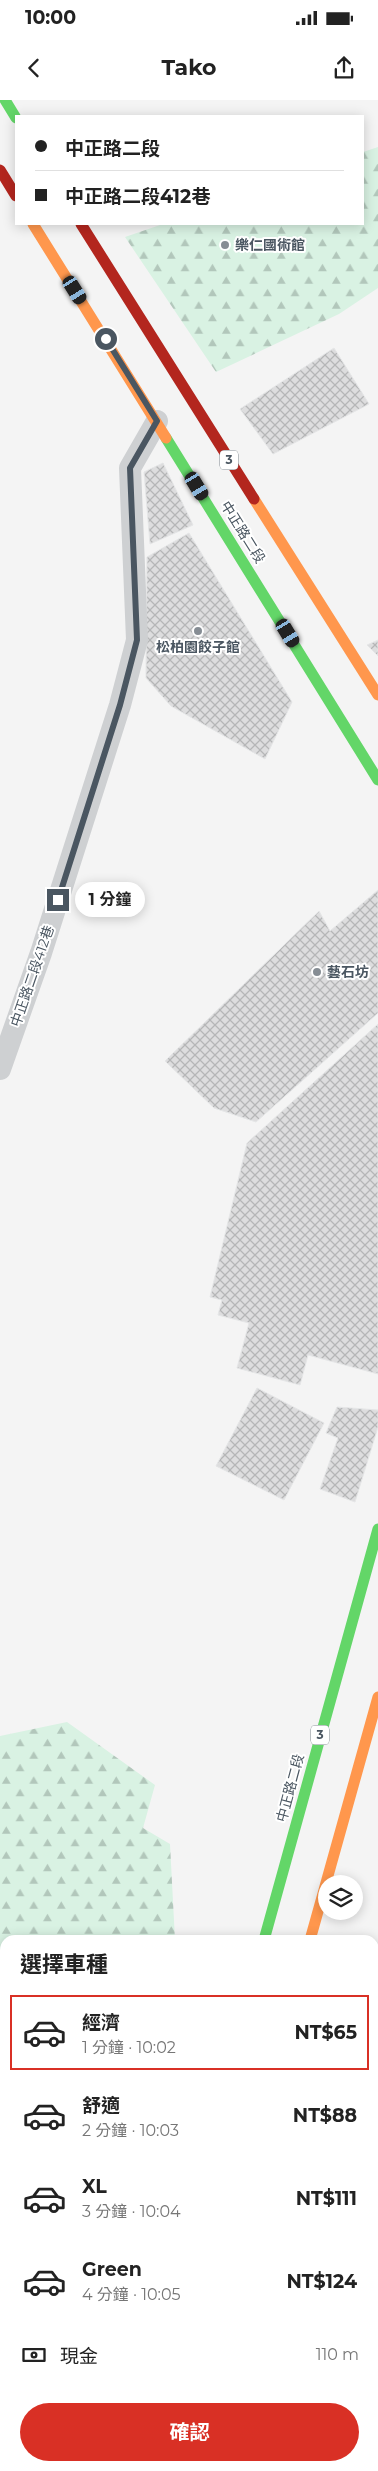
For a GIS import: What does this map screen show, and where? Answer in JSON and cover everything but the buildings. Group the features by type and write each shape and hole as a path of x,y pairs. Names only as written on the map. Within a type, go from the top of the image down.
{"main road":[{"path":"5,100 15,116"},
{"path":"0,170 15,194"},
{"name":"中正路二段","path":"35,225 378,780"},
{"name":"中正路二段","path":"82,225 378,695"},
{"name":"中正路二段","path":"265,1935 378,1529"},
{"path":"311,1935 377,1706"}],"lane":[{"name":"中正路二段412巷","path":"0,1069 44,944 120,705 137,640 130,468 157,421"}],"green space":[{"path":"378,147 378,288 339,314 216,372 125,237 160,225 364,225 364,152"},
{"path":"67,1722 155,1785 143,1828 170,1844 175,1935 0,1935 0,1736"}],"traffic: fast":[{"path":"5,100 15,116"},
{"path":"166,438 378,780"},
{"path":"265,1935 378,1529"}],"traffic: slow":[{"path":"34,225 166,438"},
{"path":"254,499 378,695"},
{"path":"311,1935 378,1697"}],"traffic: jam":[{"path":"0,170 15,194"},
{"path":"82,225 254,499"}],"place":[{"name":"樂仁國術館","path":"225,245"},
{"name":"松柏園餃子館","path":"198,631"},
{"name":"藝石坊","path":"317,972"}],"route":[{"path":"58,900 120,705 137,640 130,468 157,421 106,339"}]}
